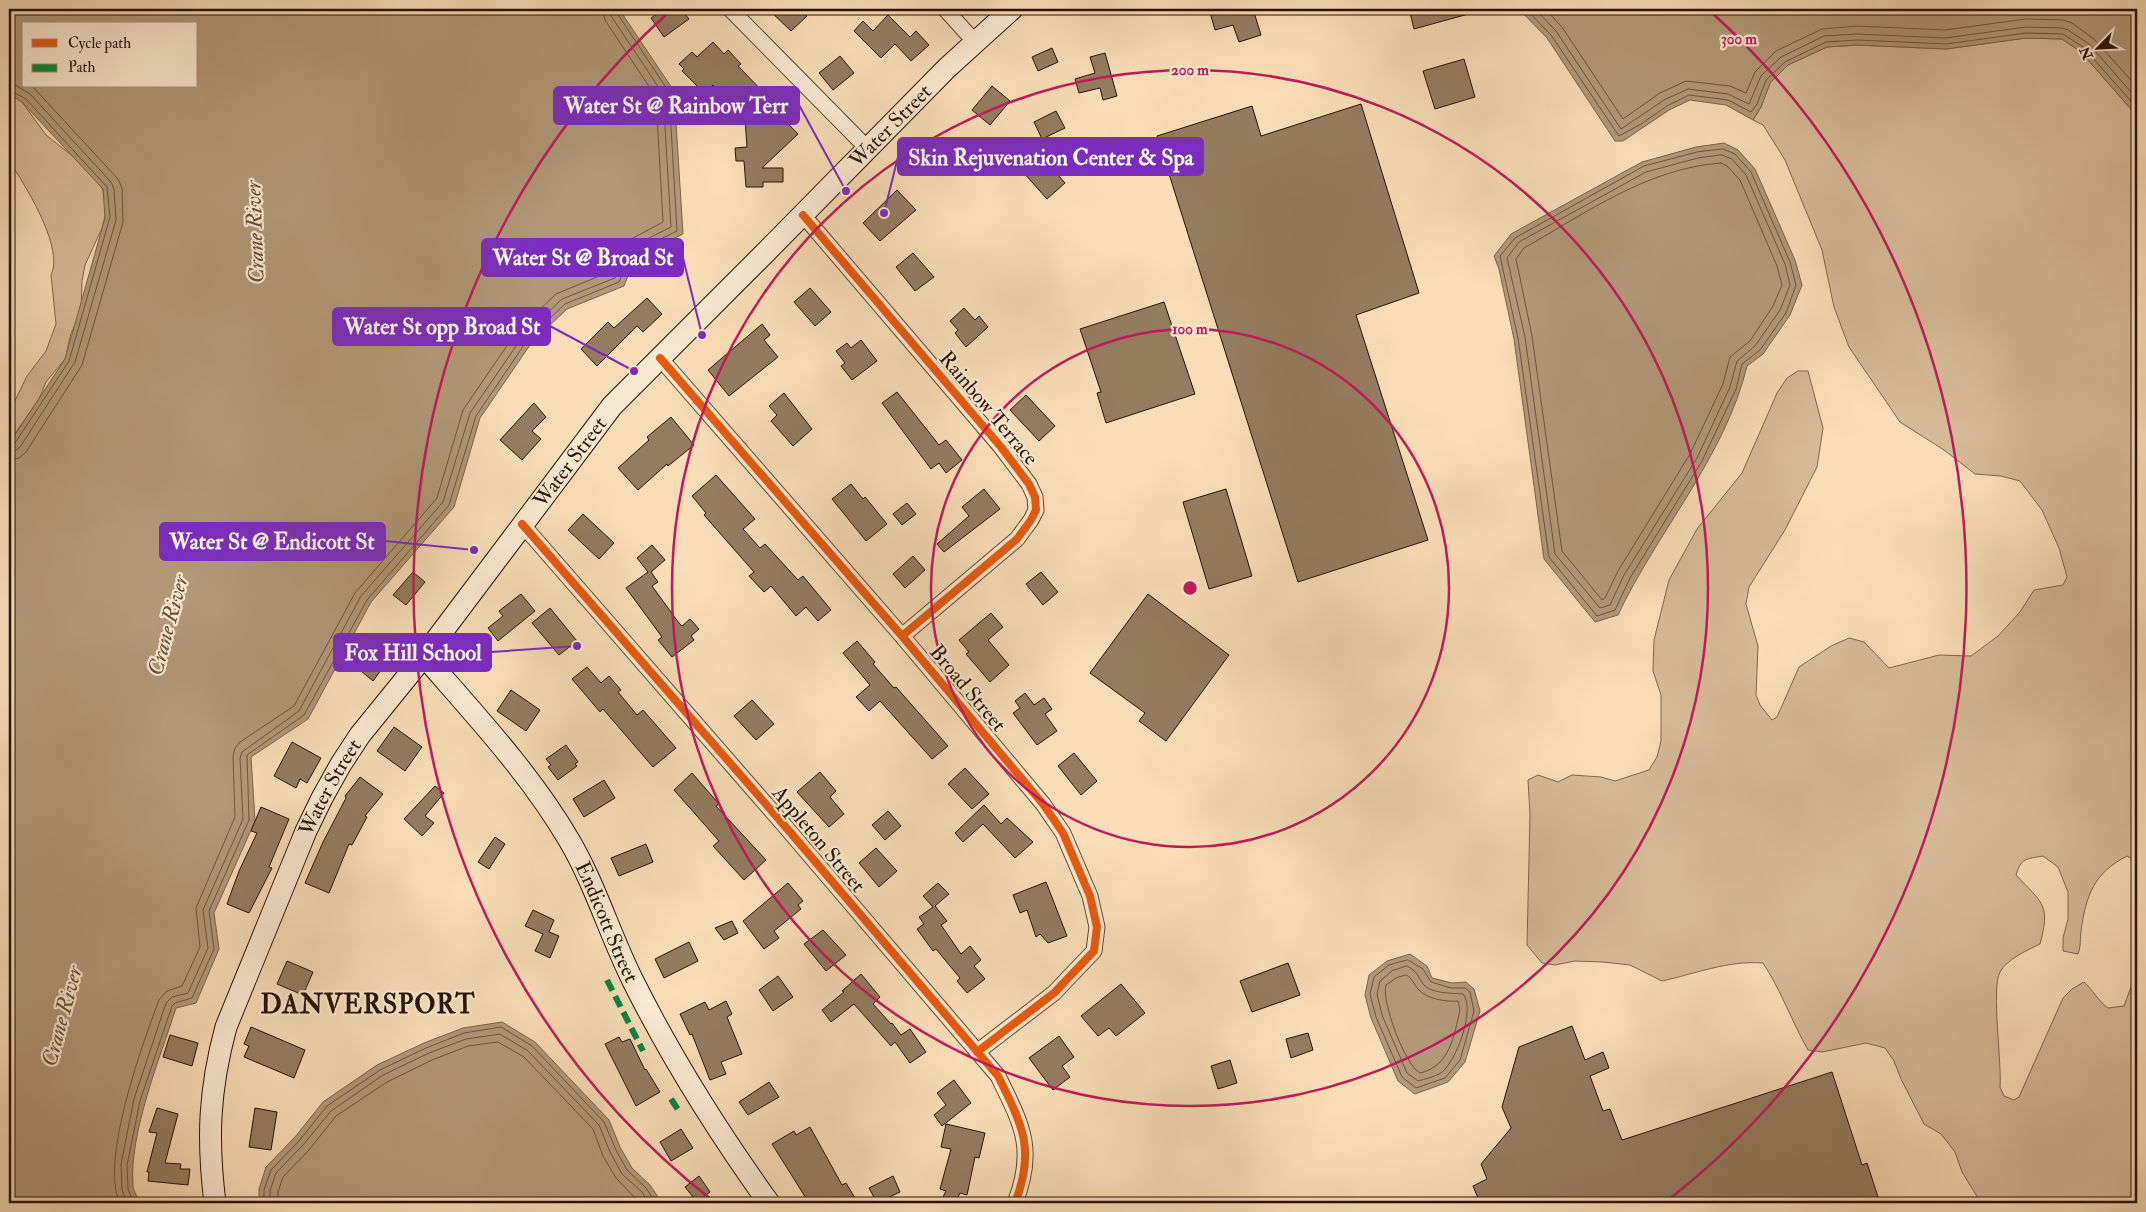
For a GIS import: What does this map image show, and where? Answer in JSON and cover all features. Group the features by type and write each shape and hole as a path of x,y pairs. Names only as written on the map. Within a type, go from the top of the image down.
{"main road":[{"name":"Water Street","path":"215,1203 211,1170 210,1111 218,1057 237,998 322,798 360,736 424,656 612,406 868,149 1012,9"},
{"name":"Endicott Street","path":"424,656 499,742 549,808 570,842 586,874 615,945 666,1044 709,1116 769,1203"}],"street":[{"path":"730,9 868,149"},
{"path":"945,9 976,42"},
{"name":"Rainbow Terrace","path":"803,215 1001,447 1029,484 1035,497 1036,510 1017,539 902,636"},
{"name":"Broad Street","path":"660,358 902,636 1043,804 1063,833 1090,896 1097,927 1094,951 1054,993 977,1052"},
{"name":"Appleton Street","path":"522,524 784,824 998,1076 1019,1118 1026,1146 1026,1169 1015,1203"}],"shaded area":[{"path":"2026,38 2062,39 2081,52 2137,116 2137,862 2127,856 2099,878 2086,906 2078,954 2063,951 2063,938 2068,919 2068,892 2058,867 2043,856 2025,860 2020,865 2016,875 2042,905 2045,920 2040,944 2007,963 2000,972 1997,981 2000,1087 2004,1096 2014,1100 2019,1097 2063,998 2072,989 2084,982 2108,1008 2124,1006 2137,971 2137,1203 1981,1203 1962,1172 1955,1152 1941,1134 1924,1124 1894,1061 1885,1048 1866,1043 1822,1052 1808,1050 1763,963 1737,964 1712,968 1662,981 1630,965 1575,961 1555,965 1542,963 1527,945 1530,815 1528,780 1538,775 1558,782 1572,775 1601,777 1615,781 1649,770 1657,757 1661,741 1661,695 1653,671 1654,640 1669,580 1697,529 1742,473 1777,393 1787,378 1798,371 1808,371 1823,428 1817,467 1785,530 1749,587 1746,604 1758,646 1756,695 1760,705 1772,720 1777,717 1799,667 1831,646 1849,638 1864,642 1889,668 1939,655 1971,656 1998,636 2020,612 2034,590 2063,585 2067,577 2059,548 2042,510 2020,481 2001,476 1975,474 1944,450 1900,422 1849,347 1834,307 1822,250 1785,160 1763,125 1753,120 1761,107 1770,83 1788,65 1827,47 1857,45 1946,49"},
{"path":"9,93 22,102 46,135 89,169 103,190 106,212 102,228 85,265 82,281 81,314 71,333 65,359 46,382 39,399 9,442 9,413 27,376 46,351 56,324 51,275 54,264 53,250 49,235 35,204 13,167 9,164"}],"water":[{"name":"Crane River","path":"9,9 619,9 674,91 683,234 635,257 624,286 567,309 532,342 480,418 454,507 371,602 308,719 251,757 255,821 214,913 219,949 196,1003 176,1008 154,1072 141,1119 133,1165 133,1187 139,1203 9,1203 9,444 65,359 105,218 103,189 22,102 9,94"},
{"path":"1519,9 2137,9 2137,116 2081,52 2062,39 2026,38 1946,49 1857,45 1827,47 1788,65 1770,83 1761,107 1753,120 1726,105 1690,100 1669,110 1623,141 1615,141 1547,38"},
{"path":"1724,143 1738,150 1755,169 1795,260 1802,285 1790,315 1763,354 1747,366 1737,399 1707,463 1634,584 1618,615 1595,622 1544,559 1514,339 1499,269 1494,256 1511,234 1642,162 1696,147"},
{"path":"1410,954 1427,966 1432,978 1452,983 1466,982 1474,989 1480,1011 1465,1062 1448,1082 1415,1094 1398,1081 1371,1018 1365,995 1369,975 1387,961"},
{"path":"502,1022 535,1042 609,1120 620,1147 632,1168 650,1185 662,1203 259,1203 259,1189 266,1167 295,1137 323,1102 377,1065 424,1043 463,1028"}],"building":[{"path":"664,9 681,9 689,19 664,37 651,18"},
{"path":"768,9 801,9 807,16 791,31"},
{"path":"1209,9 1253,9 1261,35 1239,42 1233,25 1215,30"},
{"path":"1409,9 1472,9 1472,13 1414,29"},
{"path":"888,15 910,37 916,31 929,45 911,61 895,44 881,58 854,31 863,21 873,31"},
{"path":"713,42 724,54 728,50 741,64 738,66 770,99 767,102 798,134 762,168 783,168 783,182 763,182 763,187 746,187 744,161 736,161 735,148 747,147 745,119 713,85 704,93 682,71 684,69 679,64 692,52 697,57"},
{"path":"1052,48 1058,62 1038,71 1032,57"},
{"path":"1105,53 1117,96 1103,100 1100,88 1079,93 1075,79 1095,73 1090,57"},
{"path":"840,56 854,73 833,90 819,73"},
{"path":"1464,59 1475,97 1435,109 1423,71"},
{"path":"992,86 1010,101 990,125 972,110"},
{"path":"1361,104 1419,293 1356,315 1428,540 1298,582 1157,136 1252,106 1261,136"},
{"path":"1056,111 1065,128 1042,139 1034,122"},
{"path":"1039,145 1048,155 1044,159 1065,183 1047,199 1023,172 1032,165 1025,158"},
{"path":"897,190 916,210 880,241 863,223"},
{"path":"913,253 934,277 915,291 896,267"},
{"path":"810,288 831,312 815,326 794,302"},
{"path":"647,298 662,314 643,332 637,326 597,366 581,349 608,322 614,328"},
{"path":"1164,302 1195,394 1106,423 1097,393 1101,392 1080,329"},
{"path":"964,308 975,320 979,316 988,327 966,347 955,333 958,330 950,321"},
{"path":"762,324 770,335 764,340 778,357 729,396 708,370"},
{"path":"861,340 877,361 852,380 841,366 845,363 836,351 847,343 851,348"},
{"path":"897,392 939,445 946,440 962,460 946,473 939,463 931,469 882,403"},
{"path":"784,393 812,429 793,446 771,421 777,415 769,406"},
{"path":"1026,395 1055,426 1039,441 1010,410"},
{"path":"534,403 546,417 532,431 541,439 522,460 500,440"},
{"path":"671,417 694,445 668,466 667,464 638,490 618,468 649,440 647,437"},
{"path":"716,475 755,519 743,529 760,548 765,544 798,580 803,576 831,610 818,621 806,607 796,616 771,586 764,592 749,576 754,572 704,515 706,513 692,496"},
{"path":"851,484 863,499 865,497 887,524 866,541 832,499"},
{"path":"984,489 1000,509 944,552 937,544 969,516 962,507"},
{"path":"1226,489 1252,576 1209,589 1183,502"},
{"path":"907,503 916,514 902,525 893,514"},
{"path":"583,514 614,543 599,559 568,530"},
{"path":"652,545 665,560 651,572 658,582 652,586 682,626 690,619 699,629 691,636 694,640 672,657 658,640 662,637 626,588 648,572 637,558"},
{"path":"913,556 925,570 905,588 893,574"},
{"path":"413,572 425,582 406,605 393,595"},
{"path":"1041,572 1058,592 1043,605 1026,584"},
{"path":"521,594 535,611 498,641 488,628 503,616 499,611"},
{"path":"1148,594 1229,655 1166,741 1139,721 1145,713 1090,673"},
{"path":"550,608 577,641 559,655 532,623"},
{"path":"991,613 1003,627 988,640 1009,665 990,682 966,654 969,652 959,640"},
{"path":"857,641 875,662 873,664 948,746 932,759 880,701 869,711 856,697 870,685 843,653"},
{"path":"375,653 387,662 373,681 361,671"},
{"path":"587,667 601,683 609,676 621,690 618,692 637,715 643,710 676,748 653,767 603,709 600,712 572,679"},
{"path":"511,690 540,710 526,731 497,711"},
{"path":"1025,693 1034,705 1044,698 1052,709 1045,714 1057,731 1037,745 1013,713 1020,708 1015,701"},
{"path":"752,700 774,724 756,740 734,716"},
{"path":"394,727 422,747 405,771 377,751"},
{"path":"292,742 321,758 307,783 300,779 296,788 274,776"},
{"path":"566,745 578,762 575,764 577,766 558,780 548,767 551,765 546,759"},
{"path":"1074,753 1097,781 1081,795 1058,766"},
{"path":"965,768 989,794 972,809 948,784"},
{"path":"820,772 836,791 830,797 844,814 829,827 797,792"},
{"path":"692,773 719,804 716,806 766,860 744,880 713,846 719,841 674,790"},
{"path":"360,777 383,794 365,816 367,817 352,845 349,844 329,893 305,883 323,842 346,798 345,796"},
{"path":"604,780 615,798 584,817 573,799"},
{"path":"435,786 444,793 425,816 434,823 422,836 404,819"},
{"path":"984,805 1001,824 1007,818 1033,842 1015,858 983,824 963,842 955,833"},
{"path":"261,807 289,819 269,867 272,868 249,913 227,904 239,871 257,833 251,831"},
{"path":"888,811 901,826 885,840 872,825"},
{"path":"495,837 505,844 489,869 478,862"},
{"path":"646,844 653,862 619,876 611,858"},
{"path":"876,848 897,871 879,887 859,863"},
{"path":"1046,882 1067,936 1048,943 1040,934 1036,937 1027,910 1020,913 1013,895"},
{"path":"788,883 803,901 798,905 801,909 774,931 779,938 764,949 743,921"},
{"path":"938,883 949,894 935,906 947,921 941,925 961,954 970,946 981,960 974,966 985,979 967,993 957,981 960,978 936,949 933,951 917,929 924,924 919,917 933,907 923,896"},
{"path":"533,910 554,920 549,932 559,936 550,958 535,951 543,934 525,926"},
{"path":"732,921 738,933 724,940 715,928"},
{"path":"823,930 846,955 826,971 804,944"},
{"path":"689,942 698,961 664,978 655,959"},
{"path":"287,961 313,972 303,995 277,984"},
{"path":"1288,963 1300,995 1252,1012 1240,981"},
{"path":"861,974 880,997 873,1004 901,1035 910,1029 926,1052 910,1063 895,1042 891,1046 854,1004 831,1022 822,1010 844,992 842,991"},
{"path":"778,976 793,997 773,1011 759,990"},
{"path":"1121,984 1145,1013 1116,1036 1109,1028 1098,1036 1081,1016"},
{"path":"726,1001 732,1014 727,1017 742,1054 721,1062 726,1074 710,1080 692,1034 690,1035 680,1014 705,1002 709,1010"},
{"path":"1572,1026 1585,1060 1603,1052 1609,1068 1590,1076 1603,1111 1610,1109 1622,1140 1832,1072 1862,1165 1867,1163 1880,1203 1480,1203 1473,1186 1487,1179 1481,1164 1511,1128 1502,1107 1519,1047"},
{"path":"251,1027 305,1050 294,1078 244,1057 249,1046 244,1044"},
{"path":"1308,1033 1313,1050 1291,1058 1286,1039"},
{"path":"170,1035 198,1043 192,1066 163,1057"},
{"path":"1059,1036 1074,1057 1062,1066 1070,1077 1053,1090 1029,1058"},
{"path":"619,1037 622,1042 630,1039 645,1070 660,1092 636,1106 605,1044"},
{"path":"1230,1060 1237,1083 1218,1089 1211,1066"},
{"path":"954,1080 971,1103 942,1126 934,1115 946,1105 937,1093"},
{"path":"769,1082 779,1097 748,1115 739,1102"},
{"path":"157,1108 178,1114 165,1163 181,1164 180,1169 190,1169 188,1185 148,1181 149,1172 147,1172 157,1133 149,1132"},
{"path":"255,1108 277,1112 271,1150 249,1147"},
{"path":"946,1124 985,1133 979,1158 975,1157 967,1195 960,1193 955,1203 940,1203 946,1191 940,1189 951,1149 941,1147"},
{"path":"810,1127 842,1185 846,1183 858,1203 809,1203 772,1144 794,1131 796,1135"},
{"path":"681,1129 693,1148 671,1161 660,1142"},
{"path":"699,1176 710,1192 697,1202 685,1187"},
{"path":"893,1176 900,1192 877,1203 869,1188"}],"marked path":[{"path":"607,980 643,1051"},
{"path":"671,1099 681,1114"}],"cycle path":[{"path":"803,215 1001,447 1029,484 1035,497 1036,510 1017,539 902,636"},
{"path":"660,358 902,636 1043,804 1063,833 1090,896 1097,927 1094,951 1054,993 977,1052"},
{"path":"522,524 784,825 998,1076 1019,1123 1025,1152 1025,1167 1015,1203"}],"place":[{"name":"Water St @ Rainbow Terr","path":"846,191"},
{"name":"Skin Rejuvenation Center & Spa","path":"884,213"},
{"name":"Water St @ Broad St","path":"702,335"},
{"name":"Water St opp Broad St","path":"634,371"},
{"name":"Water St @ Endicott St","path":"474,550"},
{"name":"Fox Hill School","path":"577,646"}],"district":[{"name":"DANVERSPORT","path":"368,1004"}]}
